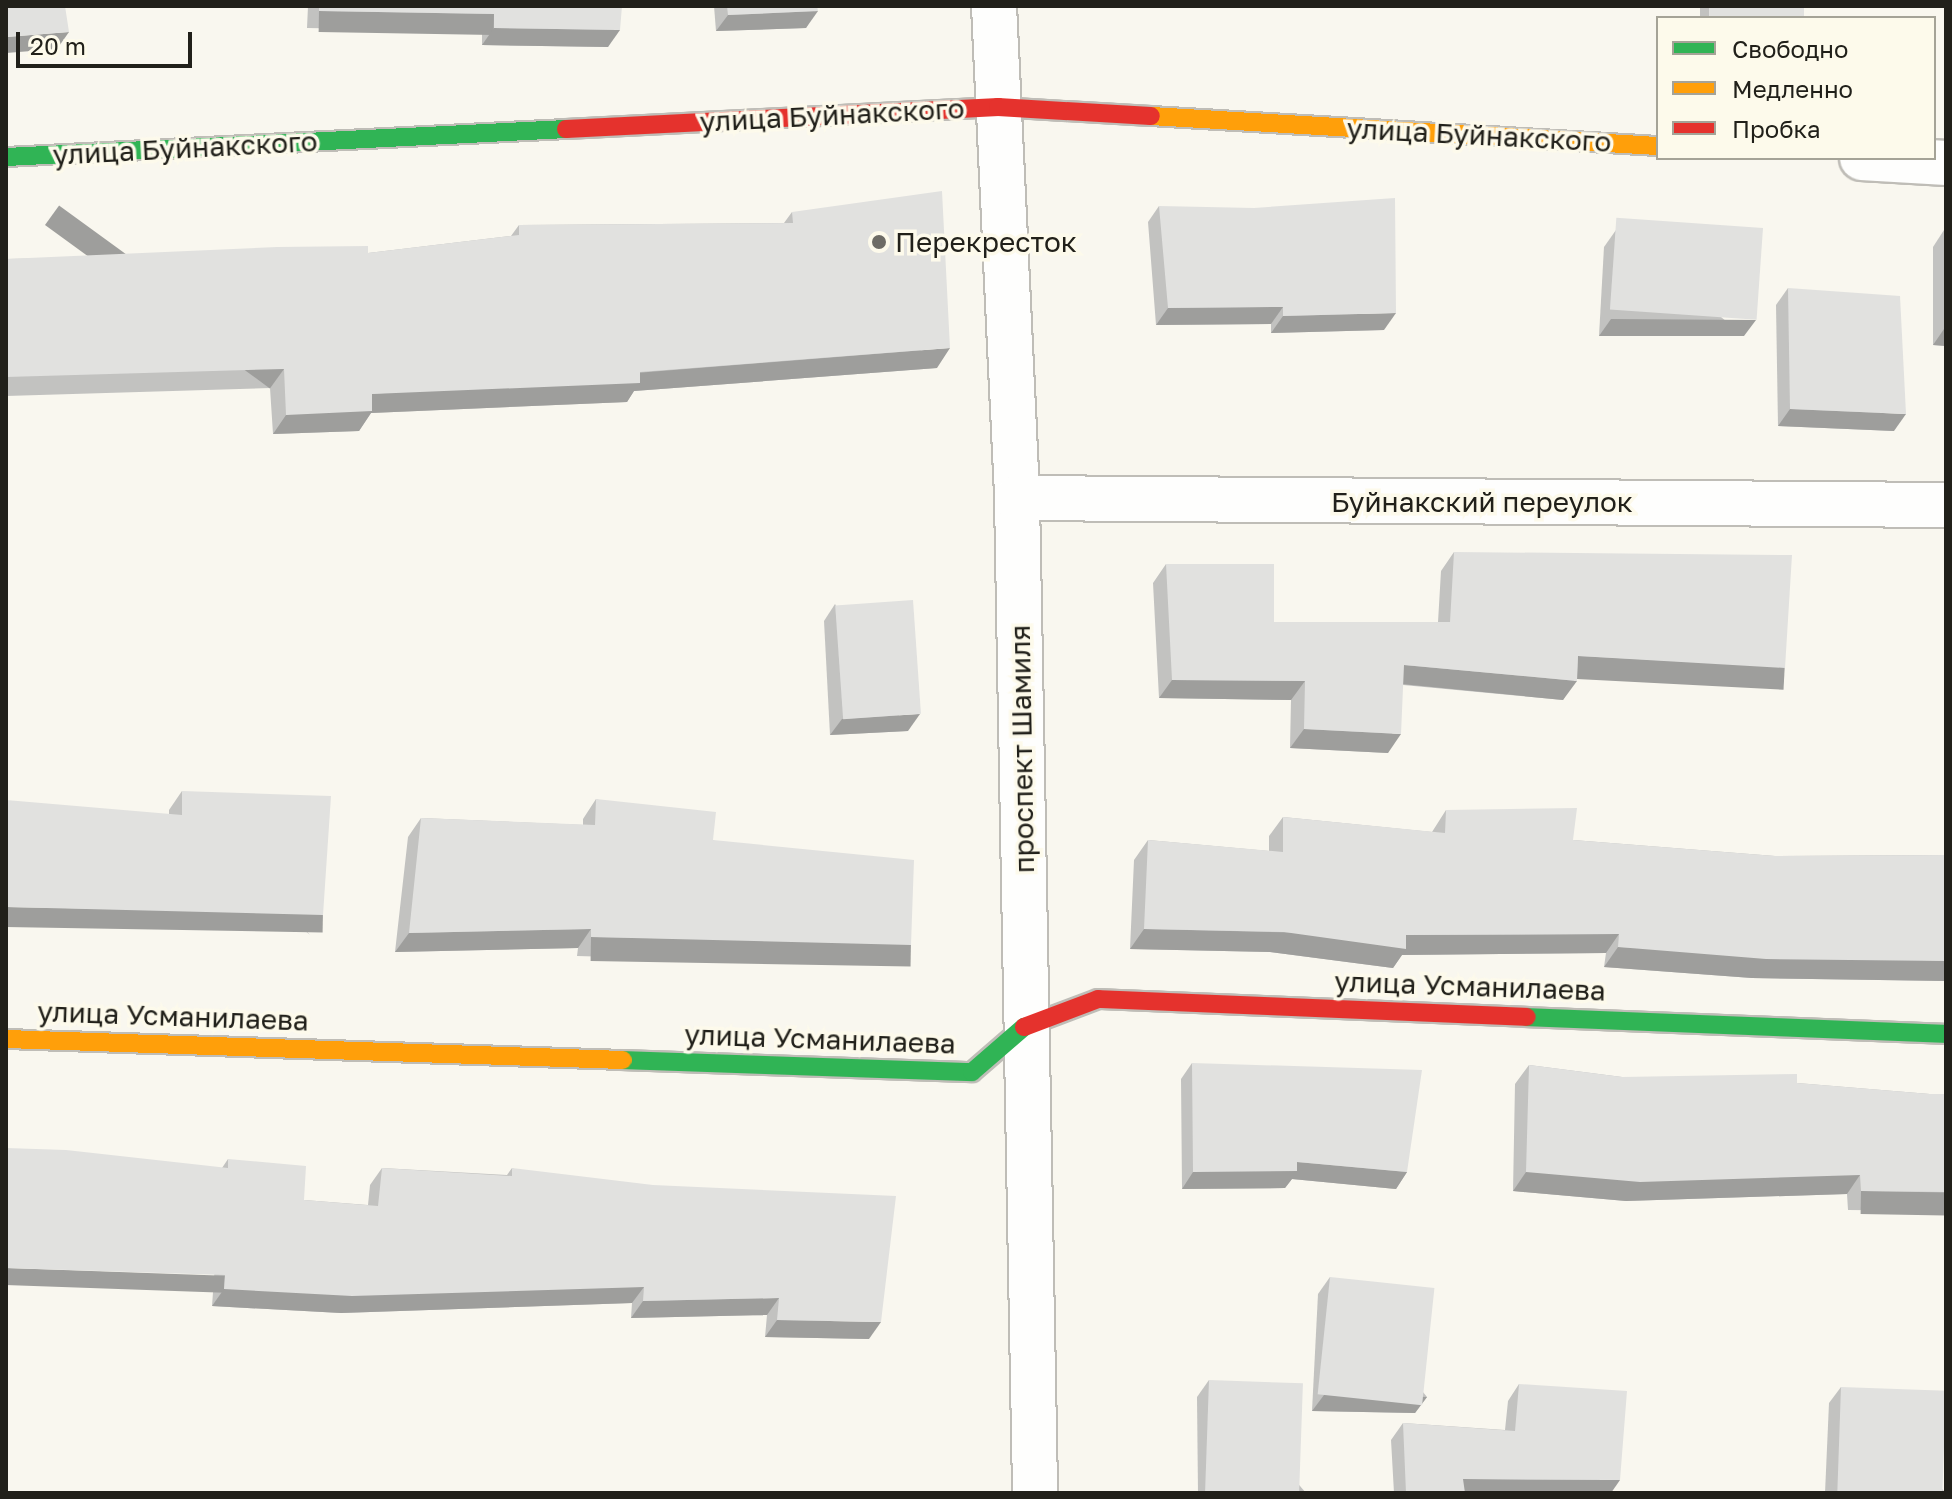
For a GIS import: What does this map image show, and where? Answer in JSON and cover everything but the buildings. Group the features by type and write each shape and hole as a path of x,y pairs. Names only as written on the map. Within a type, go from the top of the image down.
{"street":[{"name":"проспект Шамиля","path":"994,6 1017,498 1035,1493"},
{"name":"улица Буйнакского","path":"6,157 998,107 1656,146"},
{"path":"1896,160 1946,163"},
{"name":"Буйнакский переулок","path":"1017,498 1946,505"},
{"name":"улица Усманилаева","path":"6,1039 972,1072 1027,1025 1098,999 1946,1034"}],"traffic: fast":[{"path":"6,157 566,129"},
{"path":"1527,1017 1946,1034"},
{"path":"623,1060 972,1072 1024,1027"}],"traffic: slow":[{"path":"1151,116 1656,146"},
{"path":"6,1039 623,1060"}],"traffic: jam":[{"path":"566,129 998,107 1151,116"},
{"path":"1024,1027 1098,999 1527,1017"}],"place":[{"name":"Перекресток","path":"879,242"}]}
